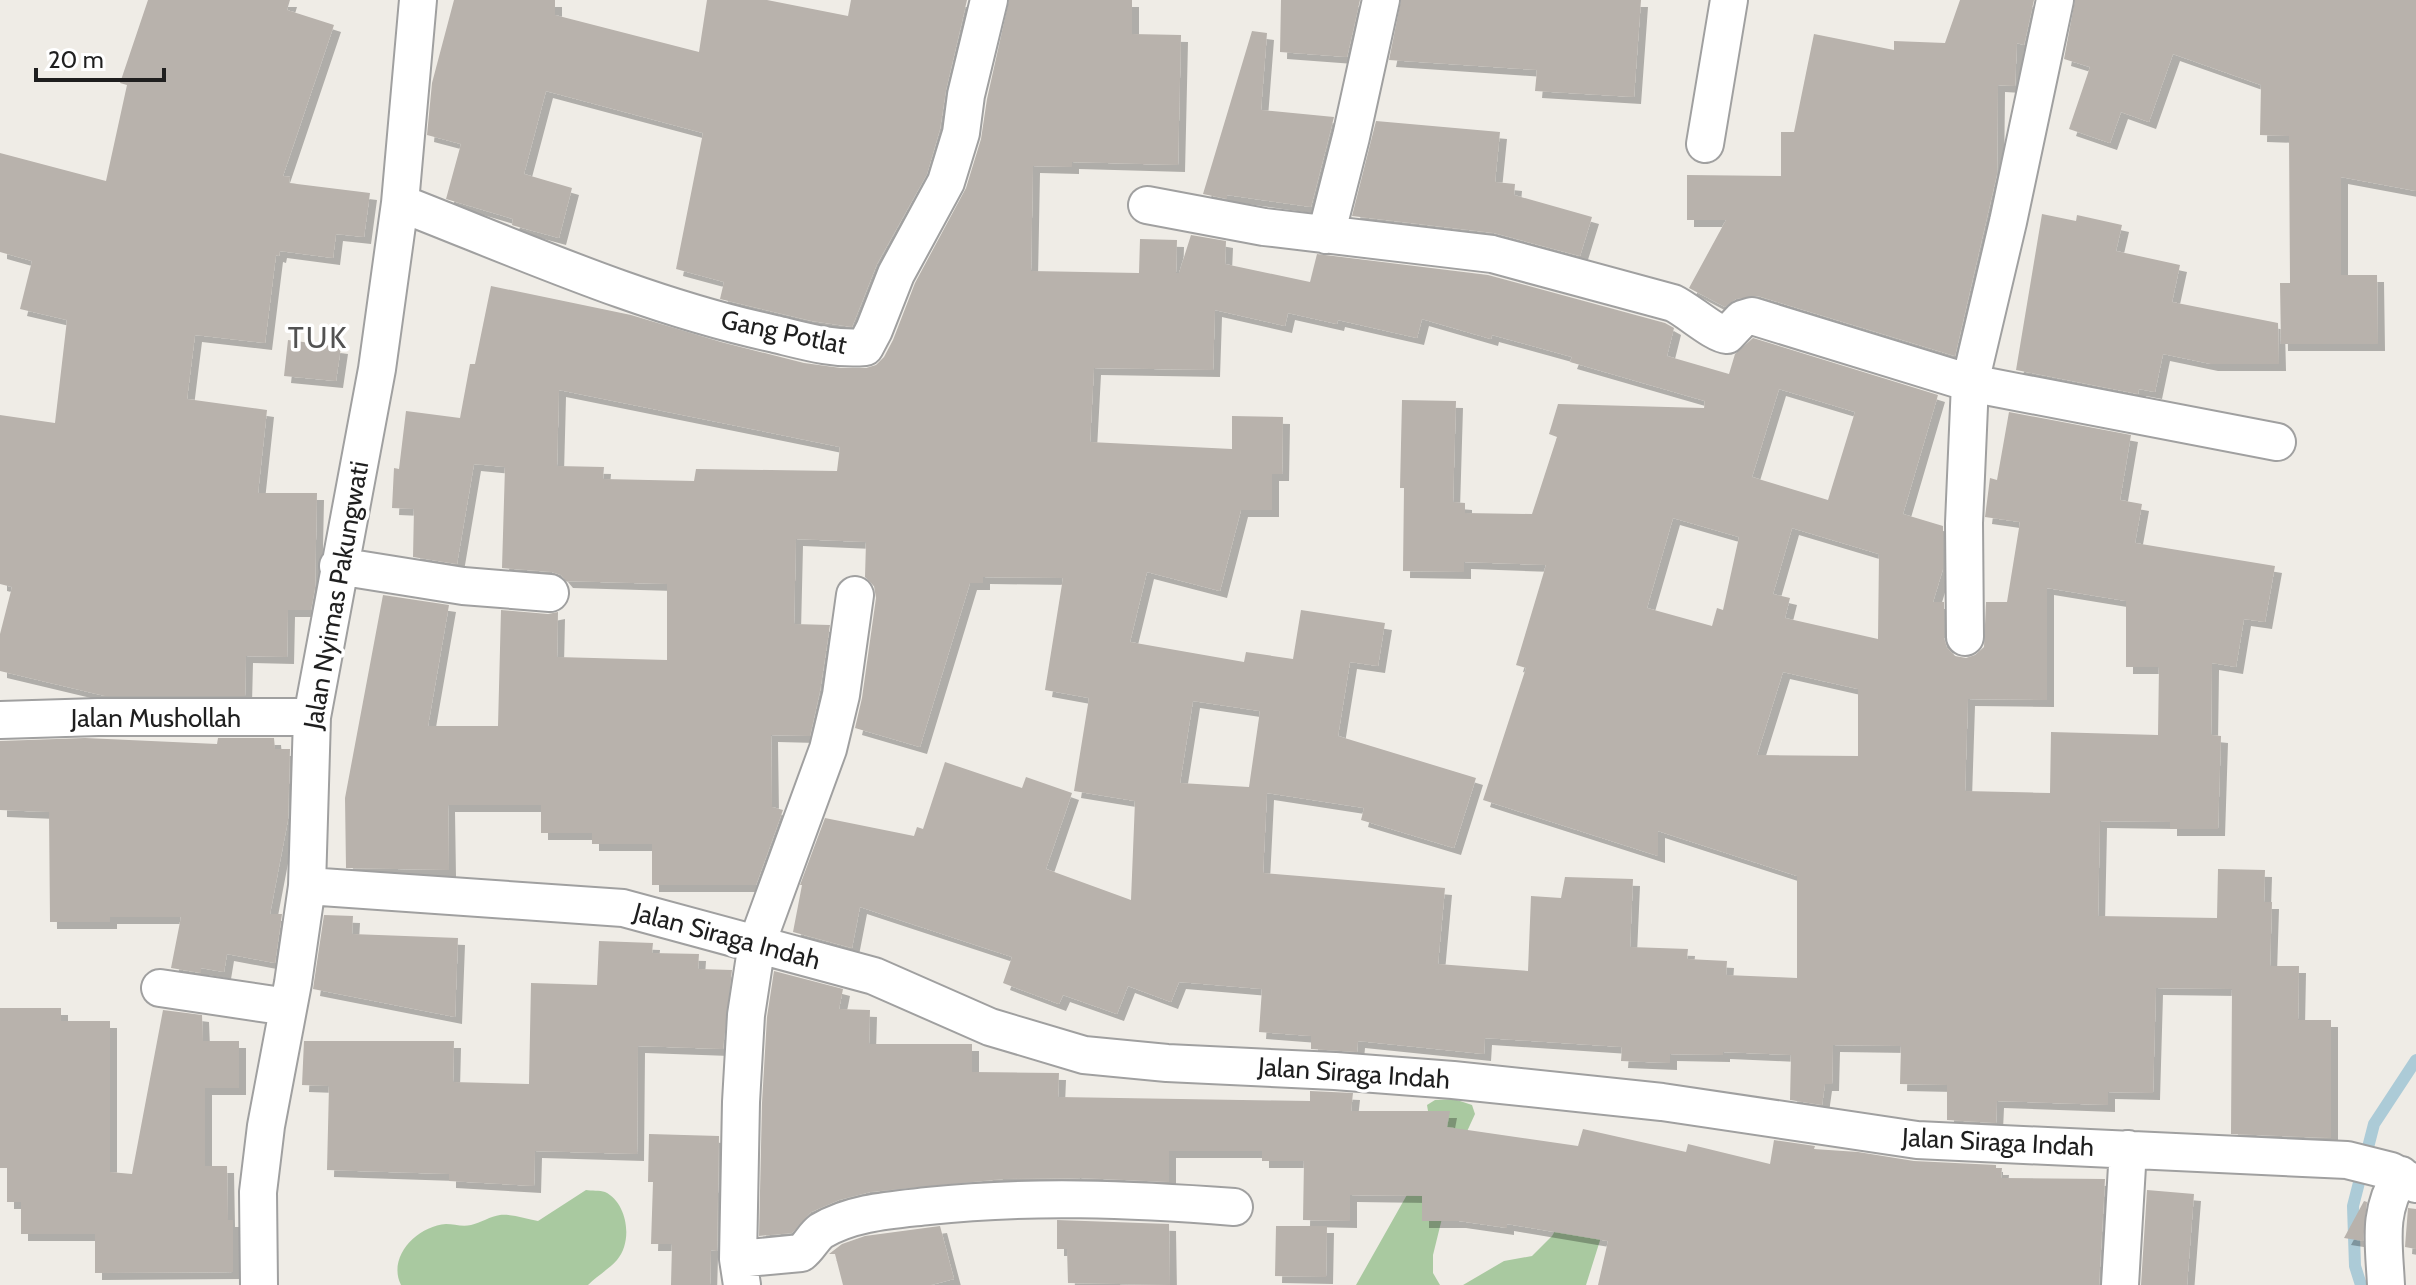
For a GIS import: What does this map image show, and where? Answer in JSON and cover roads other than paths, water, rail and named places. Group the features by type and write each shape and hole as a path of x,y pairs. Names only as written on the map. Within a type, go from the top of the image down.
{"street":[{"name":"Jalan Nyimas Pakungwati","path":"259,1285 258,1192 266,1126 307,886 312,717 377,369 400,203 418,0"},
{"name":"Gang Potlat","path":"400,203 631,293 752,330 844,349 865,347 896,274 946,182 961,133 966,95 989,0"},
{"path":"1326,235 1381,0"},
{"path":"1705,144 1729,0"},
{"path":"1965,637 1964,523 1970,383 2055,0"},
{"path":"1147,205 1264,227 1492,254 1673,303 1690,311 1718,334 1727,335 1742,319 1752,316 1970,383 2277,442"},
{"path":"338,566 463,586 550,593"},
{"path":"855,595 841,695 828,749 757,943 745,1030 740,1272 801,1253 822,1231 879,1211 984,1200 1147,1200 1234,1207"},
{"name":"Jalan Mushollah","path":"0,720 312,717"},
{"name":"Jalan Siraga Indah","path":"307,886 623,908 874,976 990,1027 1084,1055 1483,1083 1662,1102 1917,1140 2347,1160 2403,1177"},
{"path":"160,988 288,1007"},
{"path":"2120,1285 2128,1149"},
{"path":"2386,1285 2382,1223 2389,1194 2403,1177"}],"waterway":[{"path":"2361,1285 2355,1266 2353,1206 2374,1124 2416,1060"}],"district":[{"name":"TUK","path":"318,337"}]}
